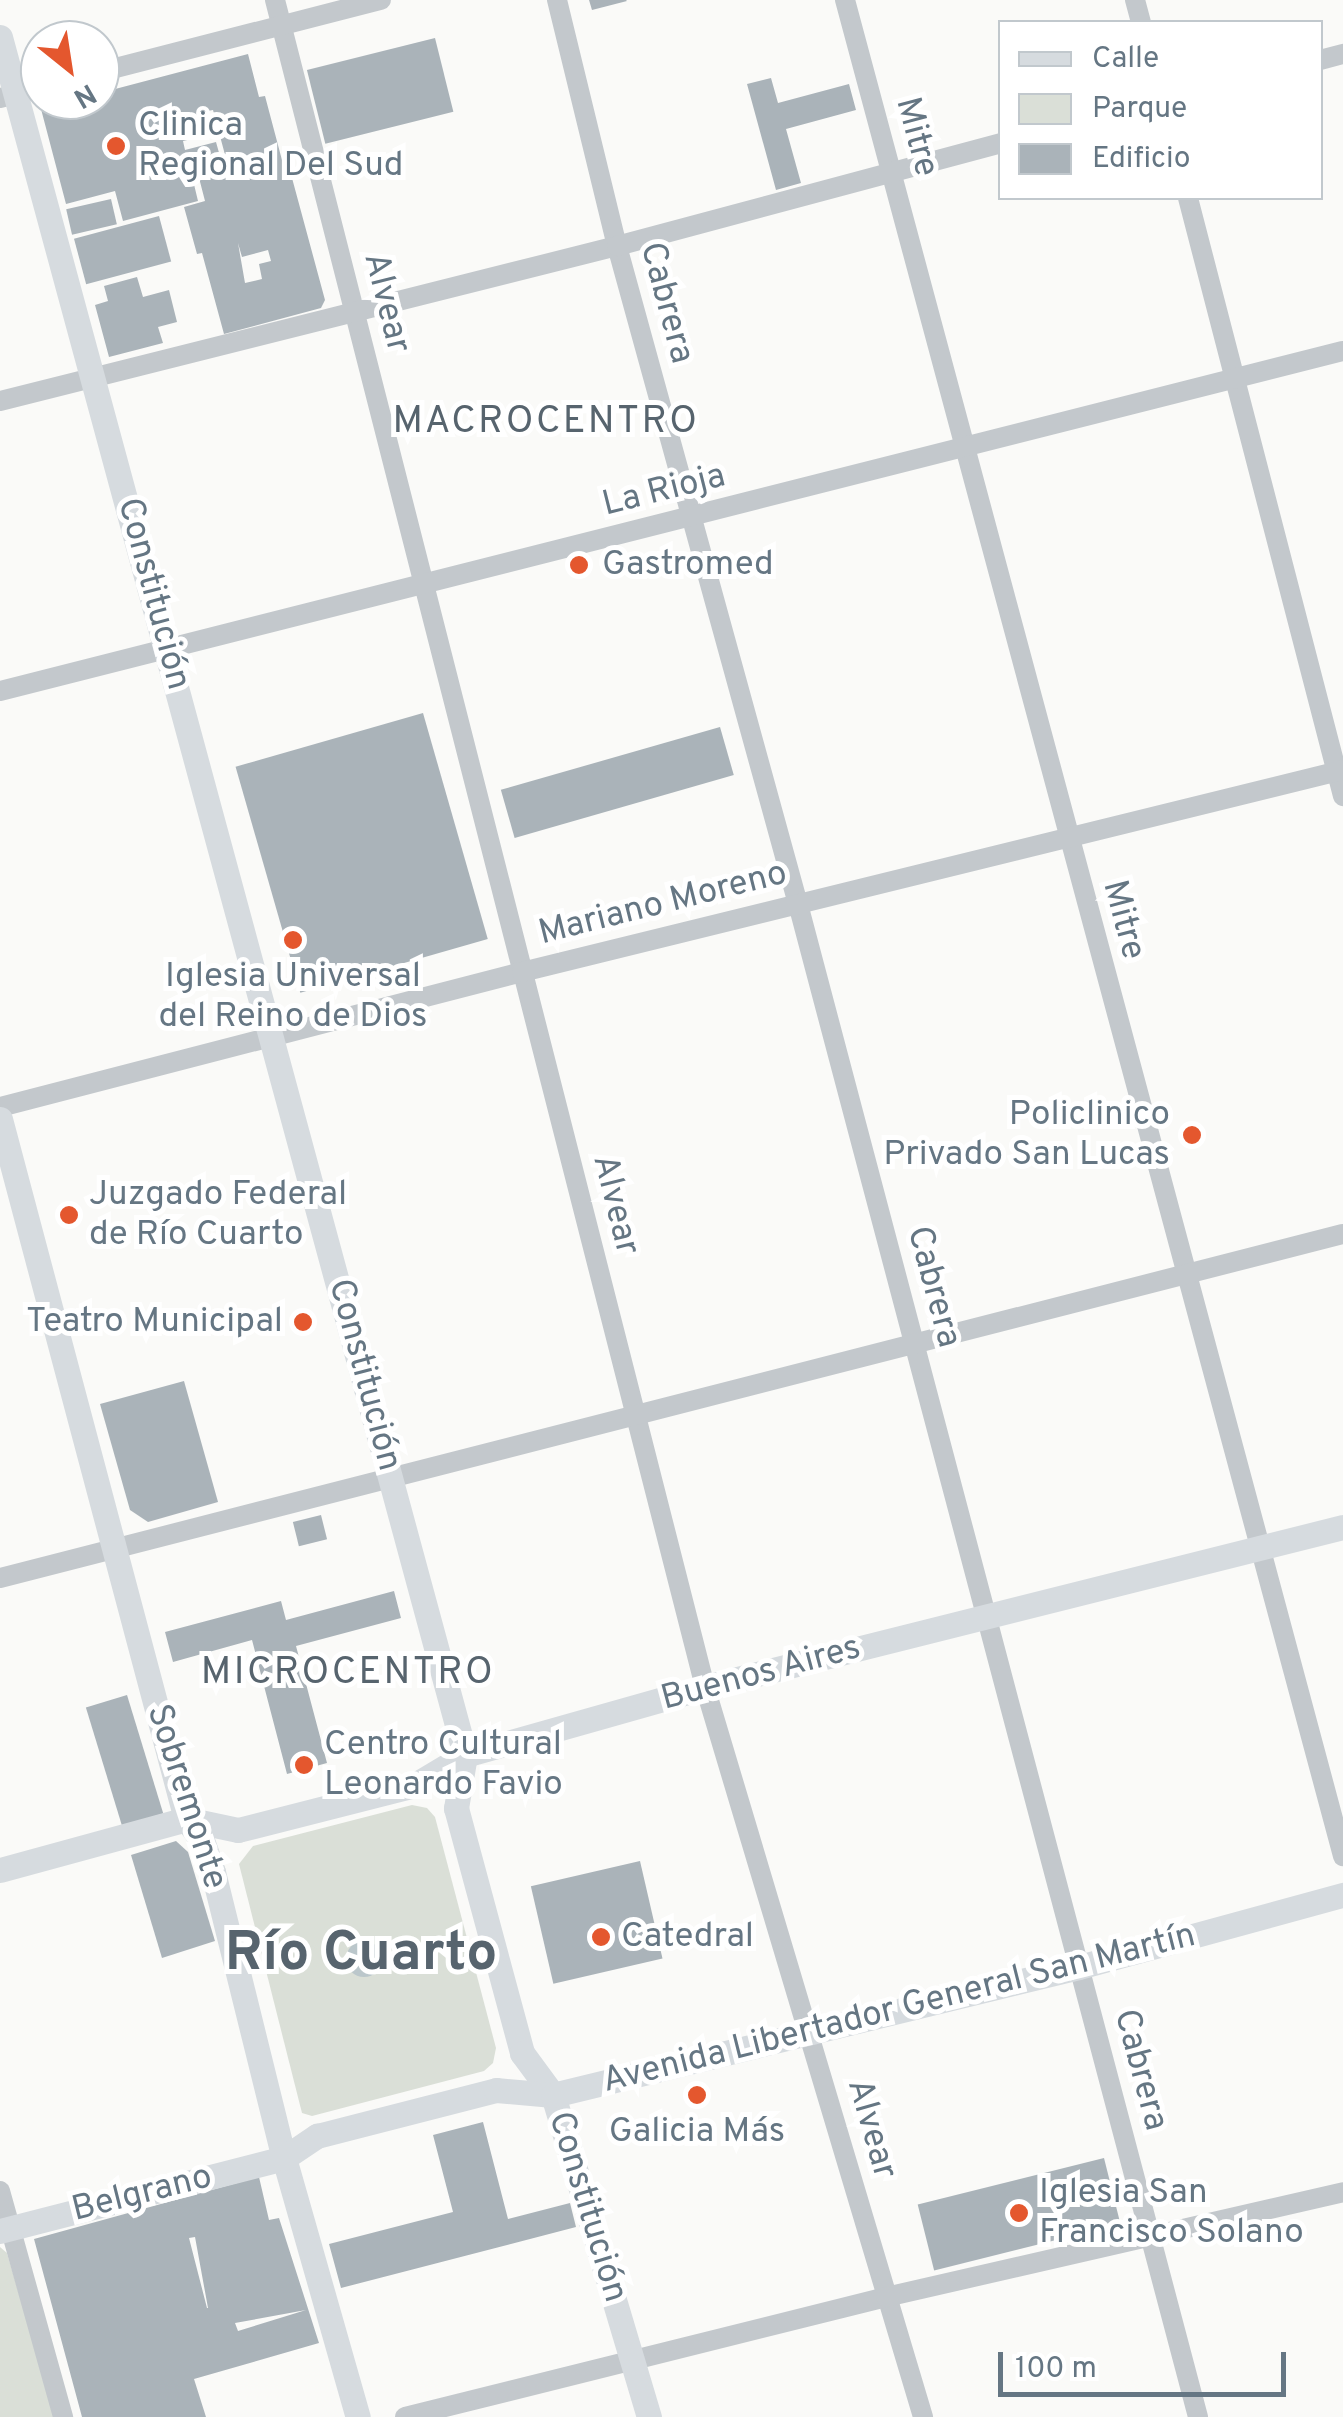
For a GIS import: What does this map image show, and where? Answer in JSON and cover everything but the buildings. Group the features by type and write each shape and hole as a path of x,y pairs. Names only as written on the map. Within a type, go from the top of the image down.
{"main road":[{"name":"Constitución","path":"0,37 465,1755 456,1808 522,2052 553,2095 649,2417"},
{"name":"Sobremonte","path":"0,1119 186,1819 202,1840 213,1872 284,2158 358,2417"},
{"name":"Buenos Aires","path":"186,1819 238,1830 415,1786 465,1755 705,1687 1343,1526"},
{"path":"0,1870 186,1819"},
{"name":"Avenida Libertador General San Martín","path":"284,2158 317,2136 496,2090 553,2095 1079,1967 1343,1895"},
{"name":"Belgrano","path":"5,2229 284,2158"}],"street":[{"name":"Alvear","path":"274,0 705,1687 923,2417"},
{"path":"120,67 381,0"},
{"name":"Cabrera","path":"557,0 689,518 798,904 1198,2417"},
{"name":"Mitre","path":"845,0 1343,1856"},
{"path":"0,401 94,374 617,246 998,144"},
{"path":"1189,200 1340,771 1343,796"},
{"name":"La Rioja","path":"0,690 1343,351"},
{"name":"Mariano Moreno","path":"0,1108 522,972 1340,771"},
{"path":"0,1578 1343,1234"},
{"path":"0,2190 5,2229 63,2417"},
{"path":"406,2417 886,2297 1343,2192"}],"green space":[{"path":"412,1805 427,1808 435,1817 496,2048 493,2063 484,2071 312,2116 302,2113 239,1864 253,1846"},
{"path":"0,2247 7,2253 55,2417 0,2417"}],"shaded area":[{"path":"364,1941 377,1946 382,1959 377,1972 364,1977 351,1972 346,1959 351,1946"}],"place":[{"name":"Clinica Regional Del Sud","path":"116,146"},
{"name":"Gastromed","path":"579,565"},
{"name":"Iglesia Universal del Reino de Dios","path":"293,940"},
{"name":"Policlinico Privado San Lucas","path":"1192,1135"},
{"name":"Juzgado Federal de Río Cuarto","path":"69,1215"},
{"name":"Teatro Municipal","path":"303,1322"},
{"name":"Centro Cultural Leonardo Favio","path":"304,1765"},
{"name":"Catedral","path":"601,1937"},
{"name":"Galicia Más","path":"697,2095"},
{"name":"Iglesia San Francisco Solano","path":"1019,2213"}],"district":[{"name":"MACROCENTRO","path":"546,423"},
{"name":"MICROCENTRO","path":"348,1674"},
{"name":"Río Cuarto","path":"361,1956"}]}
